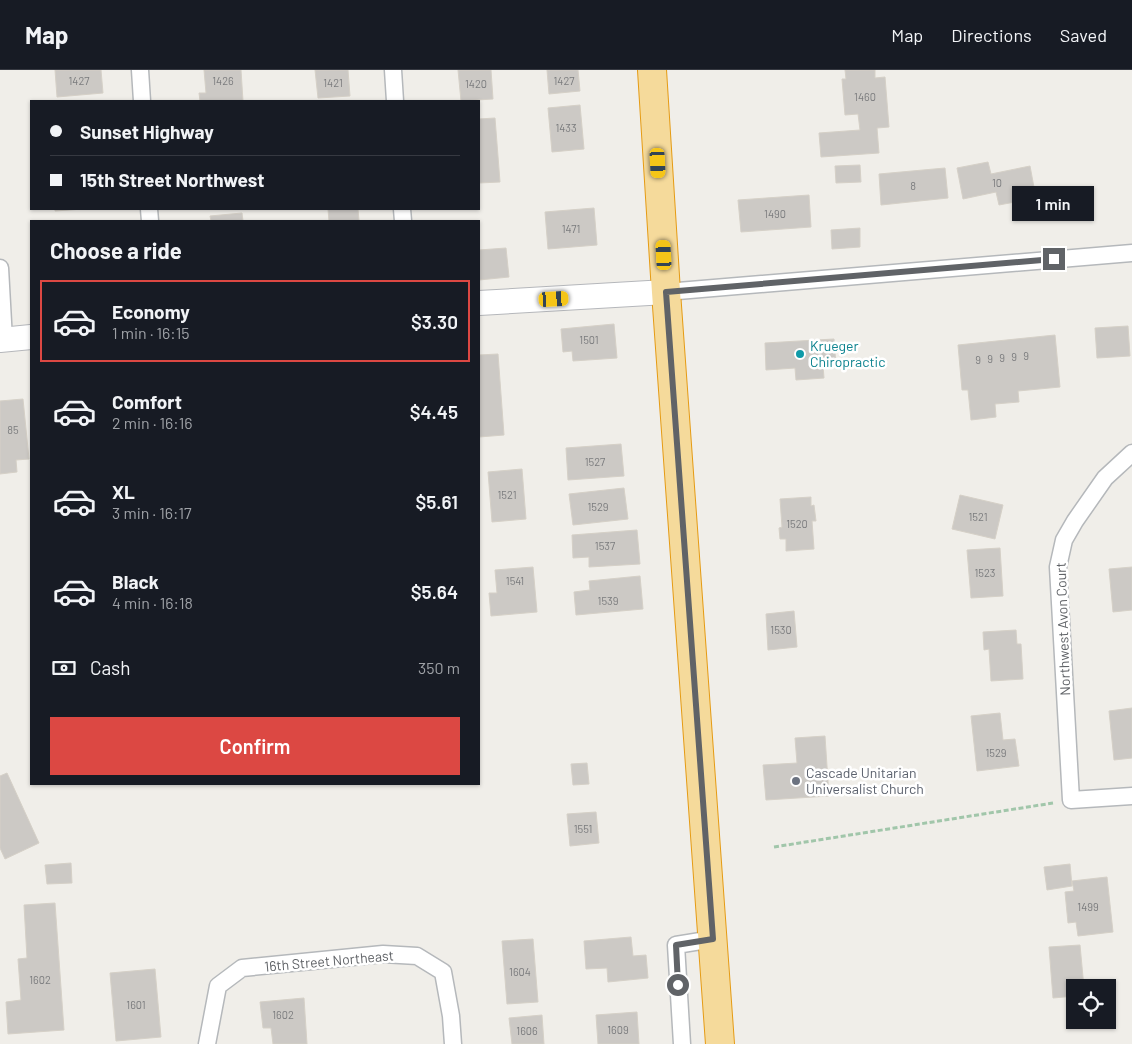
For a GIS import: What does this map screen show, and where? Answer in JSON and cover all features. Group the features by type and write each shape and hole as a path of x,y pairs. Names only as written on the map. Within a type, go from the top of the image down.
{"highway":[{"path":"652,70 720,1044"}],"street":[{"path":"140,70 142,100"},
{"path":"393,70 395,100"},
{"path":"480,303 666,292 1132,253"},
{"path":"0,268 2,340 30,337"},
{"name":"Northwest Avon Court","path":"1071,800 1058,567 1064,540 1075,521 1105,478 1132,453"},
{"path":"1071,800 1132,796"},
{"path":"682,1044 676,945 713,939"},
{"name":"16th Street Northeast","path":"207,1044 218,986 242,968 383,954 417,956 442,972 451,1016 453,1044"}],"path":[{"path":"774,847 1071,800"}],"building":[{"path":"55,70 101,70 103,93 57,97"},
{"path":"204,70 241,70 243,100 200,100 199,93 206,93"},
{"path":"315,70 348,70 350,96 318,98"},
{"path":"458,70 491,70 493,99 461,100"},
{"path":"547,70 578,70 580,91 549,94"},
{"path":"845,70 875,70 875,78 885,77 889,127 877,128 879,153 821,157 819,133 860,130 858,114 845,115 842,79 846,79"},
{"path":"580,105 584,149 552,152 548,108"},
{"path":"495,118 500,182 480,183 480,119"},
{"path":"988,162 991,174 1030,166 1036,198 999,205 996,192 963,199 957,168"},
{"path":"860,165 861,182 836,183 835,166"},
{"path":"945,168 948,198 881,205 879,174"},
{"path":"809,195 811,227 741,232 738,200"},
{"path":"594,208 597,245 548,249 545,212"},
{"path":"328,210 358,210 359,220 329,220"},
{"path":"242,213 243,220 211,220 210,216"},
{"path":"860,228 860,247 832,249 831,230"},
{"path":"506,248 509,277 480,280 480,250"},
{"path":"614,324 617,358 573,361 572,351 563,352 561,329"},
{"path":"1128,326 1130,356 1097,358 1095,328"},
{"path":"1055,335 1060,387 1018,391 1019,402 995,404 996,417 971,420 968,390 962,390 958,345"},
{"name":"Krueger Chiropractic","path":"834,339 836,365 823,366 824,378 796,380 795,368 766,370 765,343"},
{"path":"498,354 504,435 480,437 480,355"},
{"path":"23,399 29,459 16,460 17,472 0,474 0,401"},
{"path":"621,444 624,476 568,480 566,448"},
{"path":"522,469 526,519 492,522 488,472"},
{"path":"624,488 628,519 573,525 569,494"},
{"path":"960,495 1003,505 995,539 952,529"},
{"path":"811,497 811,506 814,505 816,521 812,521 814,549 786,551 786,539 780,539 779,528 782,527 780,499"},
{"path":"637,530 640,564 589,567 589,557 573,558 572,535"},
{"path":"1000,548 1003,596 971,598 967,550"},
{"path":"533,567 537,612 491,616 489,593 497,593 495,570"},
{"path":"1132,567 1132,610 1113,612 1109,569"},
{"path":"640,576 643,609 576,615 574,592 590,590 589,581"},
{"path":"794,611 797,647 768,650 766,614"},
{"path":"1016,630 1017,644 1021,644 1023,679 991,681 989,649 984,650 983,632"},
{"path":"1132,708 1132,758 1114,760 1109,711"},
{"path":"1000,713 1003,740 1015,739 1019,766 977,771 971,716"},
{"name":"Cascade Unitarian Universalist Church","path":"825,736 829,796 766,800 763,765 797,763 795,738"},
{"path":"587,763 589,784 573,785 571,764"},
{"path":"7,773 39,843 5,859 0,848 0,776"},
{"path":"596,812 599,843 570,846 567,814"},
{"path":"71,863 72,883 47,884 45,865"},
{"path":"1070,864 1072,886 1047,890 1044,867"},
{"path":"1107,877 1113,932 1078,936 1076,922 1068,923 1065,892 1074,891 1072,881"},
{"path":"55,903 64,1030 8,1034 6,1002 21,1000 18,959 27,958 24,905"},
{"path":"631,937 633,956 646,955 648,978 608,982 607,968 586,969 584,941"},
{"path":"533,939 538,1002 507,1004 502,941"},
{"path":"1080,945 1083,979 1066,979 1066,997 1053,998 1049,947"},
{"path":"155,969 161,1037 116,1041 110,973"},
{"path":"304,998 307,1044 273,1044 271,1028 263,1028 260,1002"},
{"path":"637,1012 639,1044 598,1044 596,1015"},
{"path":"542,1015 544,1044 512,1044 509,1018"}],"place":[{"name":"Krueger Chiropractic","path":"800,354"},
{"name":"Cascade Unitarian Universalist Church","path":"796,781"}],"route":[{"path":"678,985 676,945 713,939 666,292 1054,259"}]}
